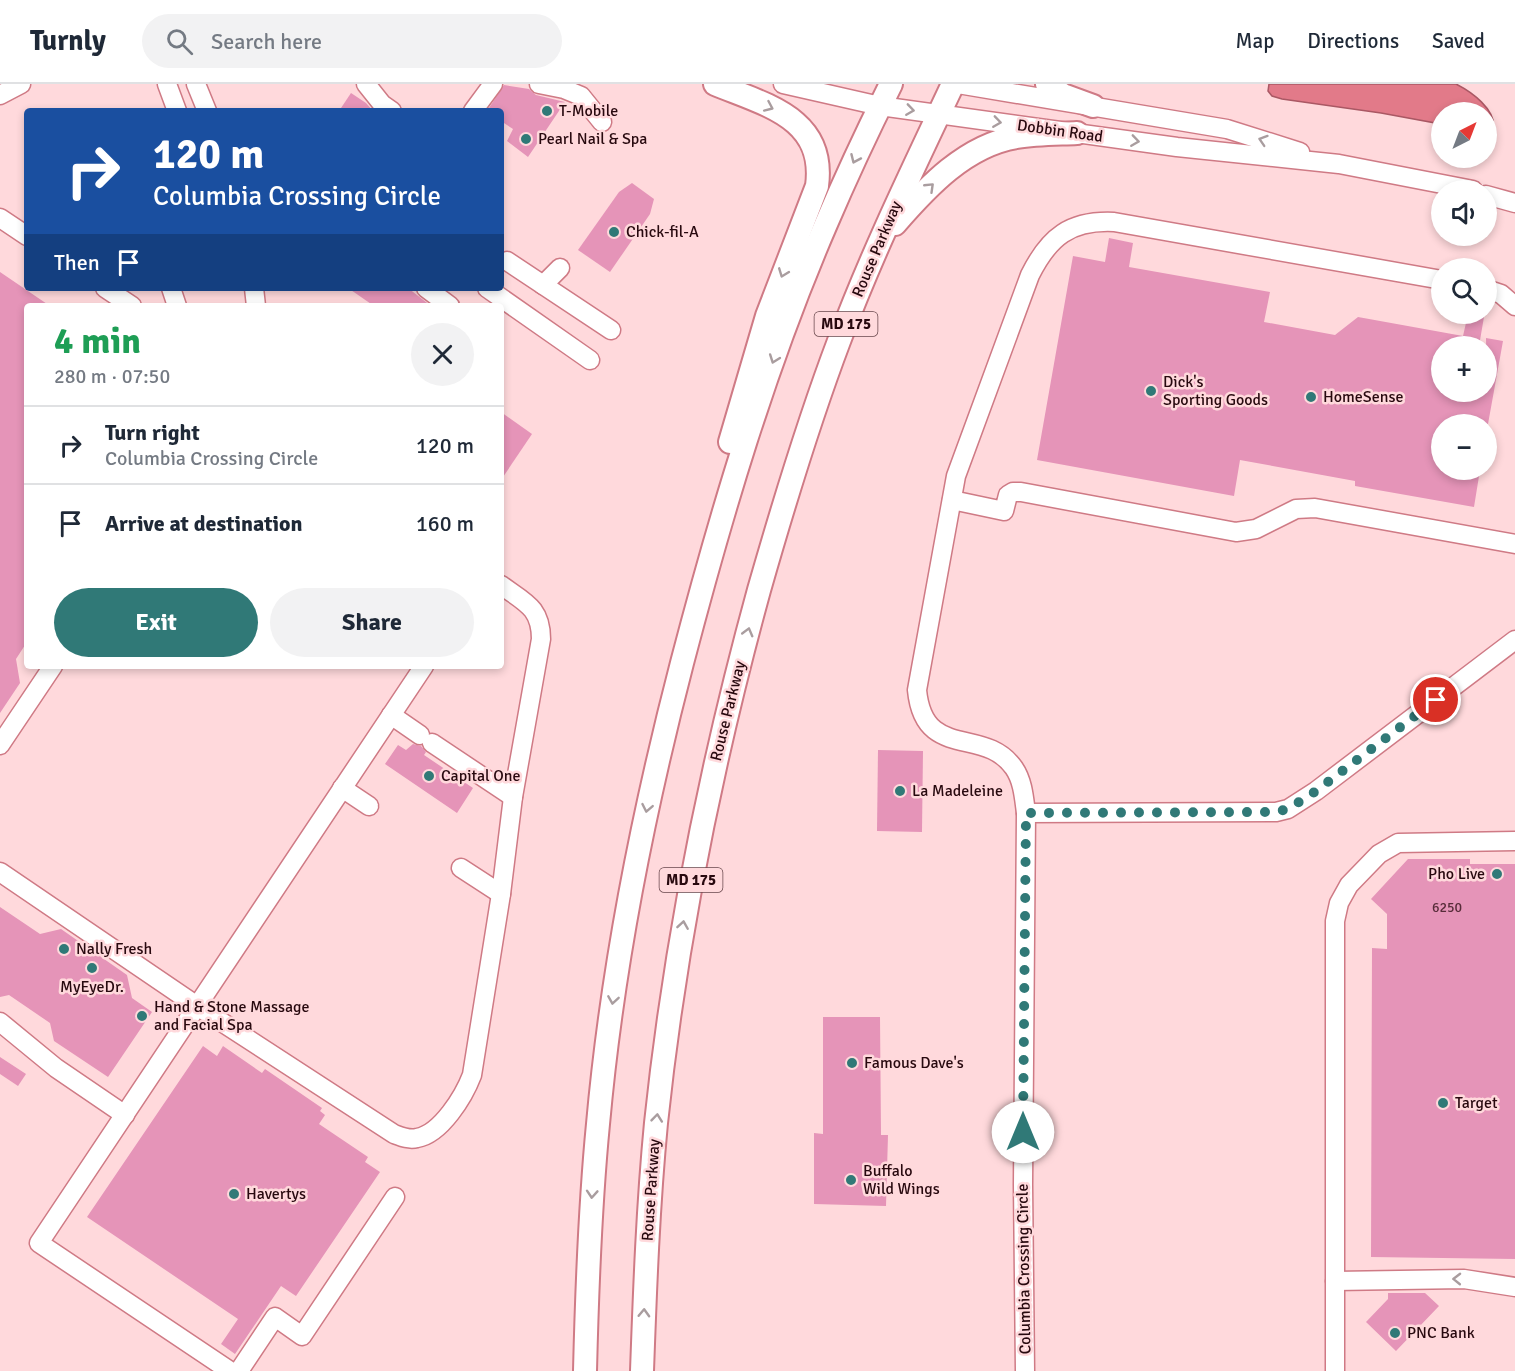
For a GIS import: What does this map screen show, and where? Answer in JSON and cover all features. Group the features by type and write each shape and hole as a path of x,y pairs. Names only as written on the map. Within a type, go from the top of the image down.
{"main road":[{"path":"659,751 684,623 738,411 767,316 817,186 819,171 811,140 792,119 777,110 715,84"},
{"name":"MD 175","path":"585,1371 591,1211 598,1120 611,1013 632,882 659,751 724,508 753,416 786,323 825,225 891,84"},
{"name":"Rouse Parkway","path":"642,1371 649,1208 669,1017 689,889 716,760 746,638 778,523 835,352 877,246 953,84"},
{"path":"1047,84 1063,95 1093,106"},
{"path":"877,246 935,182 976,151 1016,137 1077,133"}],"street":[{"path":"0,95 21,84"},
{"path":"167,84 176,108"},
{"path":"196,84 206,108"},
{"path":"366,84 388,108"},
{"path":"475,108 493,84"},
{"path":"539,84 564,89 581,96 602,122"},
{"name":"Dobbin Road","path":"783,84 880,106 1177,147 1339,164 1431,182"},
{"name":"Dobbin Road","path":"958,84 1227,129 1339,164"},
{"path":"1497,198 1515,203"},
{"path":"0,218 24,230"},
{"name":"Columbia Crossing Circle","path":"1025,1371 1023,1185 1026,813 1020,779 1005,758 985,746 953,740 940,734 922,716 917,690 956,476 1030,275 1039,257 1063,232 1080,224 1097,221 1114,222 1431,278"},
{"path":"507,261 611,330"},
{"path":"543,285 560,268"},
{"path":"110,291 128,303"},
{"path":"430,291 446,303"},
{"path":"491,291 590,360"},
{"path":"1497,293 1515,306"},
{"path":"952,500 1004,511 1008,495 1021,492 1236,532 1256,529 1296,509 1315,508 1515,544"},
{"path":"0,872 197,1006 394,1134 406,1138 426,1135 453,1110 466,1090 472,1075 501,894 513,797 541,639 541,624 530,606 504,587"},
{"path":"1026,813 1276,812 1288,809 1316,791 1515,640"},
{"path":"0,744 51,669"},
{"path":"230,1371 39,1244 422,669"},
{"path":"391,715 513,797"},
{"path":"342,788 369,806"},
{"path":"1335,1371 1335,926 1339,903 1349,885 1360,873 1380,854 1398,843 1515,841"},
{"path":"461,868 501,894"},
{"path":"0,1022 56,1068 125,1115"},
{"path":"239,1371 275,1317 302,1336 395,1197"},
{"path":"1335,1281 1464,1279 1515,1287"}],"shaded area":[{"path":"1269,84 1456,84 1481,102 1431,102 1431,122 1282,99 1272,96 1268,91"}],"building":[{"path":"504,85 529,89 536,95 565,102 528,157 507,141 513,129 504,123 504,108 489,108"},
{"path":"351,93 370,108 341,108"},
{"name":"Chick-fil-A","path":"632,183 654,199 650,214 610,272 578,250 619,192"},
{"path":"1109,238 1133,243 1129,267 1270,292 1264,322 1335,335 1358,317 1463,336 1431,336 1431,402 1492,402 1490,414 1431,414 1431,480 1478,480 1474,507 1355,486 1355,481 1240,460 1234,496 1037,460 1073,256 1105,262"},
{"path":"0,272 24,288 24,291 28,291 46,303 24,303 24,647 16,659 20,683 0,713"},
{"path":"352,291 412,291 427,303 370,303"},
{"path":"1466,324 1483,324 1481,336 1463,336"},
{"path":"1497,340 1503,341 1497,374"},
{"path":"504,414 532,434 504,476"},
{"name":"Capital One","path":"413,744 421,746 426,752 424,755 473,788 457,813 385,764 398,745 406,750"},
{"name":"La Madeleine","path":"878,750 923,751 922,832 877,831"},
{"name":"Target","path":"1408,859 1470,859 1470,864 1515,864 1515,1259 1371,1257 1372,948 1387,949 1387,914 1371,899"},
{"path":"0,907 40,934 61,929 127,975 132,998 152,1012 108,1077 54,1041 50,1023 9,995 0,997"},
{"path":"823,1017 880,1017 881,1135 888,1135 886,1206 814,1204 814,1133 823,1134"},
{"name":"Havertys","path":"203,1046 217,1056 223,1046 262,1073 265,1069 322,1108 320,1111 325,1115 319,1124 368,1157 365,1162 380,1172 296,1296 281,1286 235,1354 221,1344 238,1319 87,1217"},
{"path":"0,1057 26,1074 18,1086 0,1074"},
{"name":"PNC Bank","path":"1388,1293 1425,1293 1439,1306 1396,1351 1366,1322 1388,1299"}],"place":[{"name":"T-Mobile","path":"547,111"},
{"name":"Pearl Nail & Spa","path":"526,139"},
{"name":"Chick-fil-A","path":"614,232"},
{"name":"Dick's Sporting Goods","path":"1151,391"},
{"name":"HomeSense","path":"1311,397"},
{"name":"Capital One","path":"429,776"},
{"name":"La Madeleine","path":"900,791"},
{"name":"Pho Live","path":"1497,874"},
{"name":"Nally Fresh","path":"64,949"},
{"name":"MyEyeDr.","path":"92,968"},
{"name":"Hand & Stone Massage and Facial Spa","path":"142,1016"},
{"name":"Famous Dave's","path":"852,1063"},
{"name":"Target","path":"1443,1103"},
{"name":"Buffalo Wild Wings","path":"851,1180"},
{"name":"Havertys","path":"234,1194"},
{"name":"PNC Bank","path":"1395,1333"}],"route":[{"path":"1023,1132 1026,813 1276,812 1288,809 1316,791 1436,700"}]}
